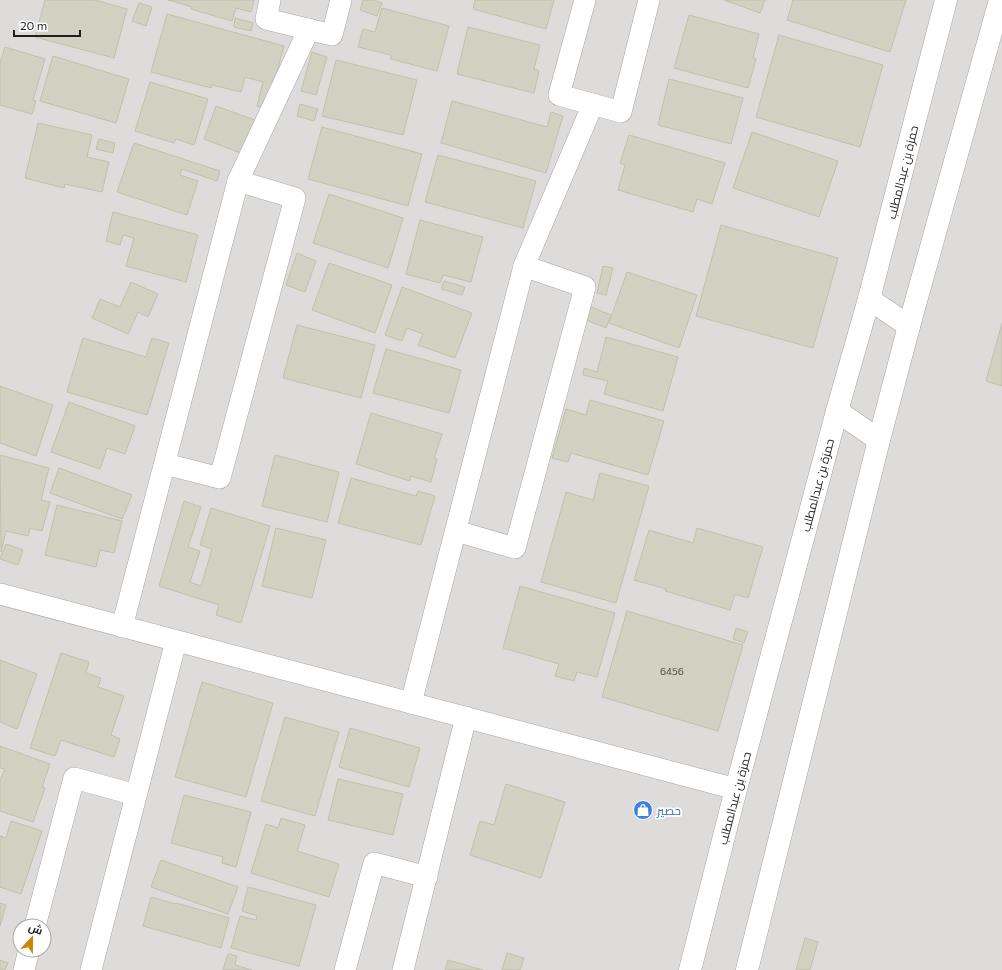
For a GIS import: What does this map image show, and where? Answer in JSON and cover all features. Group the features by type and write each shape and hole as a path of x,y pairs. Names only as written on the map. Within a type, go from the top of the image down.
{"street":[{"path":"270,0 266,18 332,35 341,0"},
{"path":"585,0 559,95 621,112 649,0"},
{"name":"حمزة بن عبدالمطلب","path":"690,970 736,789 837,411 869,299 946,0"},
{"path":"747,970 878,440 1000,0"},
{"path":"122,627 238,181 309,29"},
{"path":"411,703 524,266 593,104"},
{"path":"165,464 220,478 295,198 238,181"},
{"path":"456,531 515,548 585,287 524,266"},
{"path":"869,299 909,326"},
{"path":"837,411 878,440"},
{"path":"0,594 736,789"},
{"path":"91,970 176,641"},
{"path":"404,970 466,717"},
{"path":"37,918 74,778 136,795"},
{"path":"345,970 374,863 427,877"},
{"path":"24,970 27,958"}],"shaded area":[{"path":"0,0 1002,0 1002,970 0,970"}],"building":[{"path":"45,0 95,0 127,9 114,58 35,37"},
{"path":"168,0 254,0 251,12 236,8 232,21 191,9 192,7"},
{"path":"363,0 374,0 382,3 377,16 360,10"},
{"path":"475,0 554,0 546,29 473,9"},
{"path":"724,0 765,0 760,13"},
{"path":"793,0 906,0 890,52 787,20"},
{"path":"139,3 152,7 146,26 132,21"},
{"path":"382,8 449,26 437,71 391,59 391,55 358,47 363,29 375,32"},
{"path":"167,14 284,46 274,83 271,110 257,106 263,82 245,77 241,92 212,85 211,88 151,72"},
{"path":"689,15 759,34 753,58 756,59 748,88 674,68"},
{"path":"235,18 253,23 251,31 234,27"},
{"path":"468,27 540,45 534,69 539,71 534,93 457,74"},
{"path":"779,35 883,65 860,147 756,117"},
{"path":"5,47 45,59 33,100 36,101 32,114 0,105 0,63"},
{"path":"312,52 327,57 316,95 301,91"},
{"path":"53,56 129,79 116,123 40,101"},
{"path":"336,60 417,80 403,135 322,116"},
{"path":"669,79 743,98 731,144 658,125"},
{"path":"150,82 208,99 194,145 176,139 174,143 135,131"},
{"path":"452,101 547,127 551,112 563,116 546,173 441,143"},
{"path":"300,104 318,109 314,121 297,116"},
{"path":"216,106 263,123 251,157 204,139"},
{"path":"38,123 92,135 87,157 109,162 102,192 65,184 64,188 25,178"},
{"path":"322,127 422,154 408,206 308,179"},
{"path":"752,132 838,161 819,217 733,188"},
{"path":"629,135 725,163 712,204 697,199 693,212 618,190 625,165 620,163"},
{"path":"99,139 115,143 113,153 96,149"},
{"path":"134,143 220,171 217,181 182,169 180,175 198,181 187,215 117,192"},
{"path":"438,155 536,181 523,228 425,202"},
{"path":"329,194 403,218 388,268 313,243"},
{"path":"113,212 198,235 186,282 126,266 134,238 123,235 120,245 106,241"},
{"path":"420,220 483,237 471,282 443,275 440,283 406,274"},
{"path":"721,225 838,258 813,348 696,316"},
{"path":"297,253 316,261 305,292 286,285"},
{"path":"329,263 392,285 375,333 312,310"},
{"path":"603,266 613,268 606,295 597,293"},
{"path":"627,272 697,295 679,348 609,323"},
{"path":"444,281 465,287 462,295 441,289"},
{"path":"131,282 158,294 148,317 138,312 128,334 92,318 100,299 120,307"},
{"path":"402,287 472,313 455,358 418,345 423,334 407,328 402,341 385,335"},
{"path":"591,307 611,315 606,328 586,320"},
{"path":"1002,323 1002,386 986,381"},
{"path":"297,325 375,345 361,398 283,378"},
{"path":"606,337 678,357 663,411 604,394 608,381 583,375 584,368 597,372"},
{"path":"83,338 146,357 152,338 169,343 147,415 67,392"},
{"path":"386,349 461,370 449,413 373,393"},
{"path":"0,386 53,405 36,456 0,443"},
{"path":"590,400 664,421 648,475 571,453 568,462 552,458 566,409 586,415"},
{"path":"69,402 135,426 125,454 107,448 100,469 51,452"},
{"path":"371,413 442,434 434,459 437,459 431,482 411,476 410,481 356,464"},
{"path":"0,455 49,468 41,500 50,502 42,531 30,528 28,536 6,531 1,552"},
{"path":"275,455 339,472 327,522 262,506"},
{"path":"59,468 132,495 122,519 50,493"},
{"path":"600,473 649,486 616,603 541,582 566,492 593,500"},
{"path":"351,478 416,496 418,491 435,496 421,545 338,523"},
{"path":"184,501 201,507 188,547 200,551 190,582 201,586 212,549 200,545 211,508 270,526 241,623 216,615 219,605 159,586"},
{"path":"57,505 122,521 114,553 100,550 96,567 45,555"},
{"path":"276,528 326,540 312,598 262,586"},
{"path":"697,528 763,547 748,598 735,594 730,610 665,591 666,589 634,580 649,530 693,543"},
{"path":"6,544 23,550 18,565 0,559"},
{"path":"520,586 615,613 597,677 577,672 574,681 555,676 559,664 503,648"},
{"path":"627,611 743,645 718,731 602,697"},
{"path":"736,628 748,632 744,643 733,639"},
{"path":"61,653 89,662 86,673 101,678 98,687 124,696 111,735 120,739 114,757 61,740 55,756 30,748"},
{"path":"0,660 37,674 17,729 0,722"},
{"path":"202,682 273,703 246,797 175,777"},
{"path":"285,717 339,732 315,816 261,801"},
{"path":"350,728 420,748 409,787 339,767"},
{"path":"0,746 50,764 42,787 45,788 33,822 0,811 0,780 5,769 0,768"},
{"path":"338,779 403,794 393,835 328,820"},
{"path":"506,784 565,802 541,878 470,855 480,821 494,825"},
{"path":"184,795 251,812 236,867 222,863 223,857 171,843"},
{"path":"281,818 305,825 297,851 339,864 329,897 251,873 266,824 278,828"},
{"path":"11,821 42,831 21,894 0,887 0,836 6,838"},
{"path":"161,860 238,887 228,914 151,887"},
{"path":"248,887 316,905 299,966 231,948 240,916 256,920 257,916 242,911"},
{"path":"151,897 229,918 221,948 143,926"},
{"path":"0,903 6,905 0,926"},
{"path":"805,938 818,942 810,970 796,970"},
{"path":"507,953 524,958 520,970 502,970"},
{"path":"228,954 237,956 235,965 252,970 223,970"},
{"path":"0,960 8,963 5,970 0,970"},
{"path":"448,960 483,970 445,970"}],"place":[{"name":"حصير","path":"643,810"}]}
